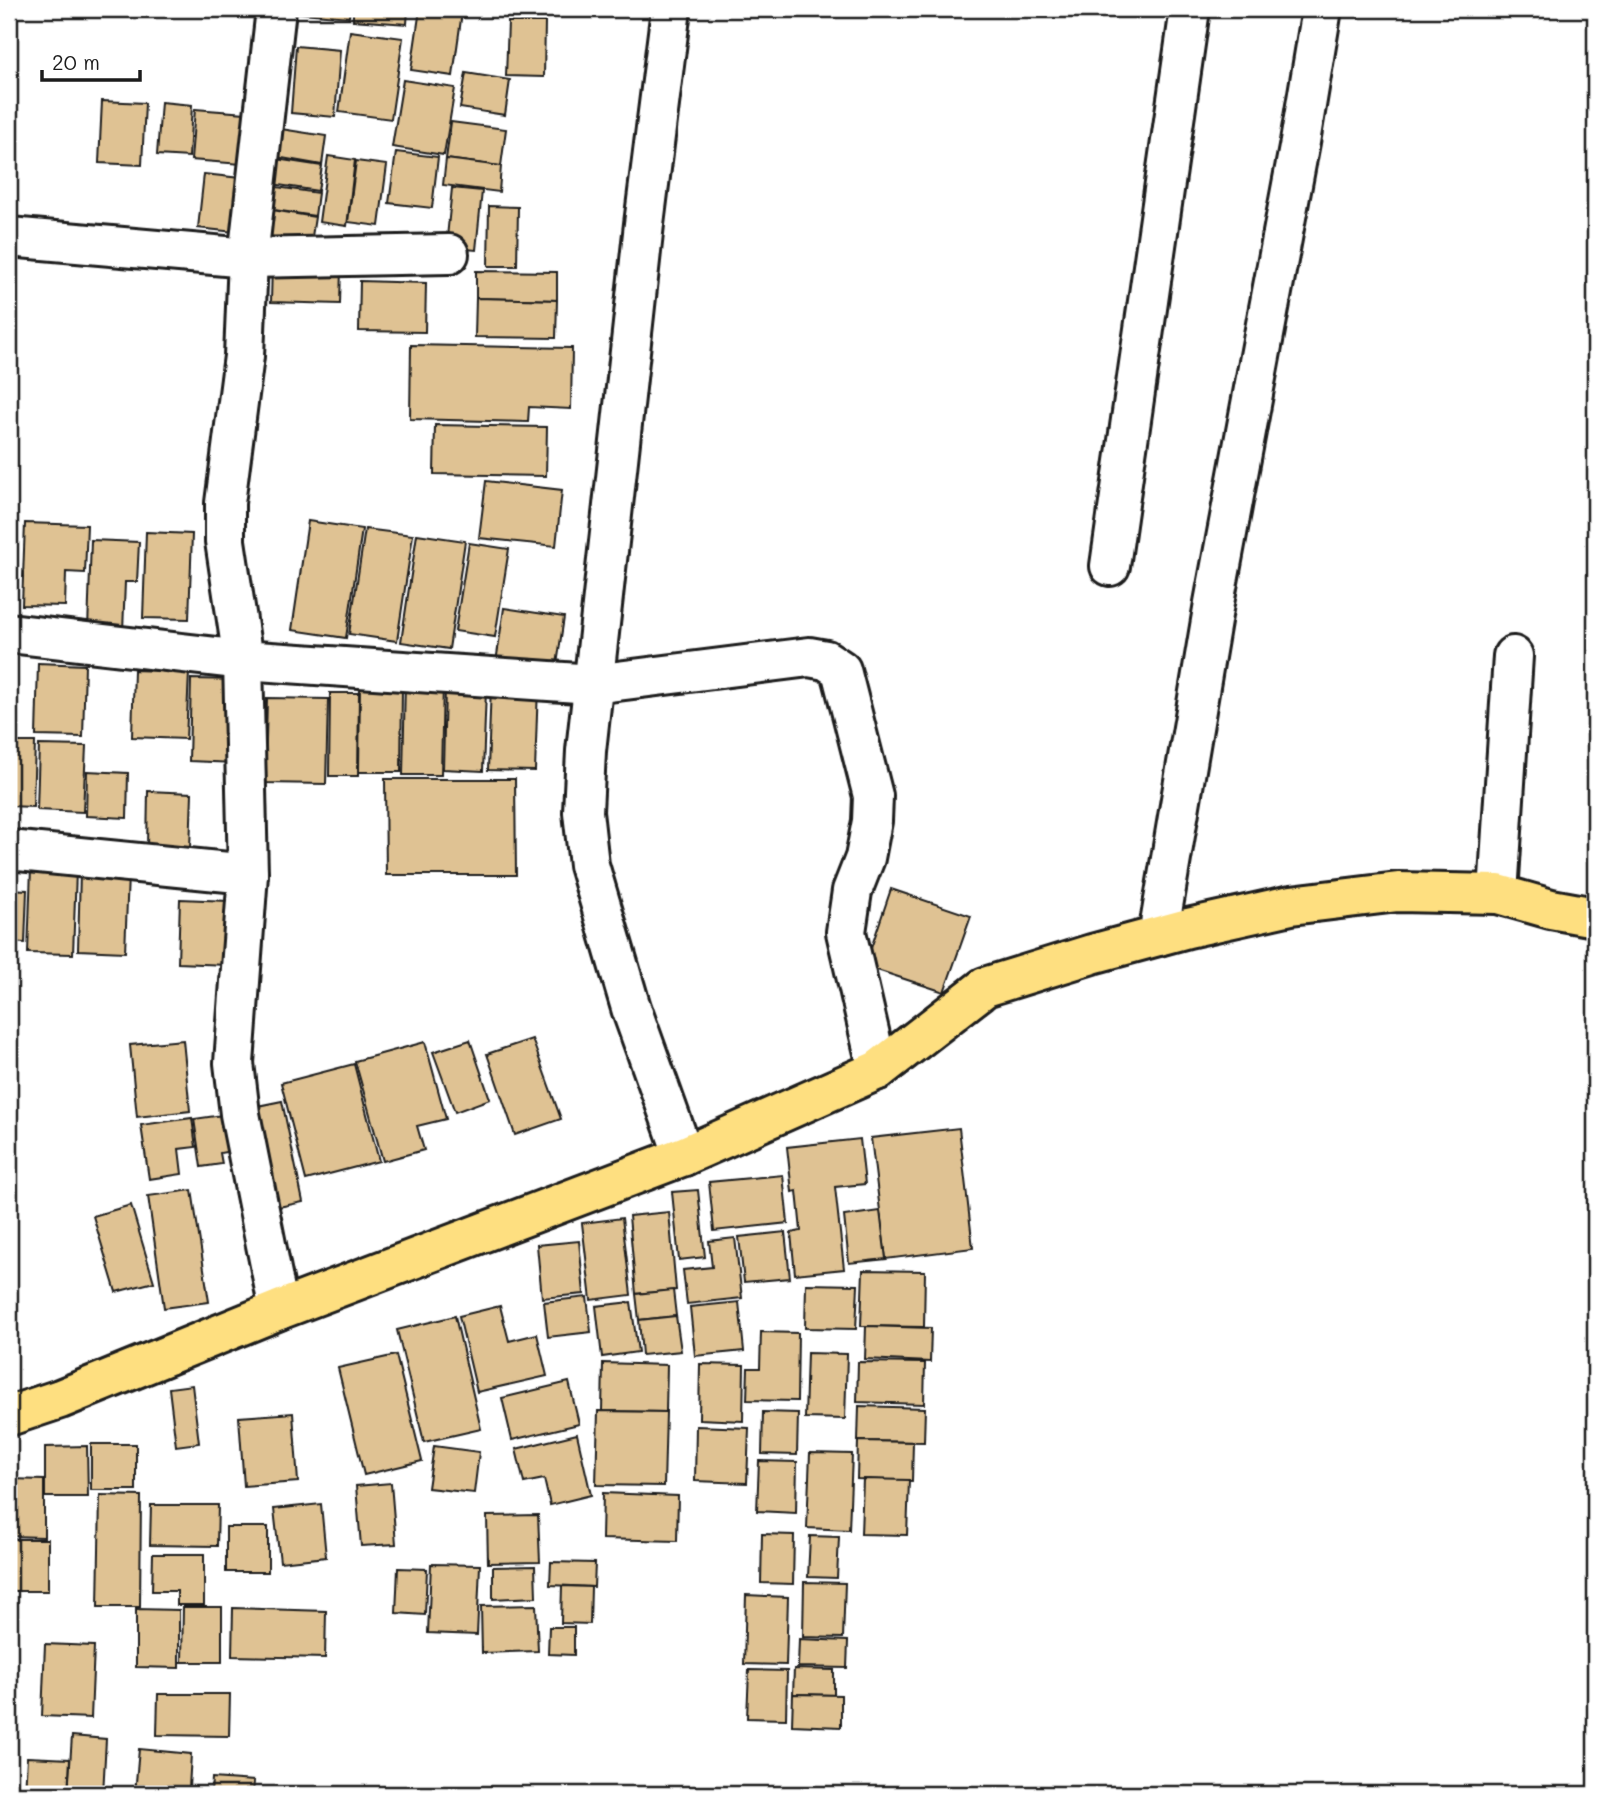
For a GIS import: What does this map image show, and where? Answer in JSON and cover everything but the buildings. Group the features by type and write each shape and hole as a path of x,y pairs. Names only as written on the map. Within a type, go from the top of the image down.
{"main road":[{"path":"9,1416 60,1399 279,1310 684,1156 878,1070 985,988 1092,954 1291,905 1398,892 1498,894 1595,917"}],"street":[{"path":"275,9 248,258 244,356 225,503 225,541 243,660 247,874 234,1063 240,1114 279,1310"},
{"path":"671,9 593,684 583,812 589,866 631,1008 684,1156"},
{"path":"1110,566 1190,9"},
{"path":"1158,936 1214,603 1322,9"},
{"path":"9,237 248,258 449,254"},
{"path":"9,634 243,660 593,684 809,657 826,660 841,670 873,796 872,821 865,858 852,891 846,932 878,1070"},
{"path":"1498,894 1513,656"},
{"path":"9,850 247,874"}]}
